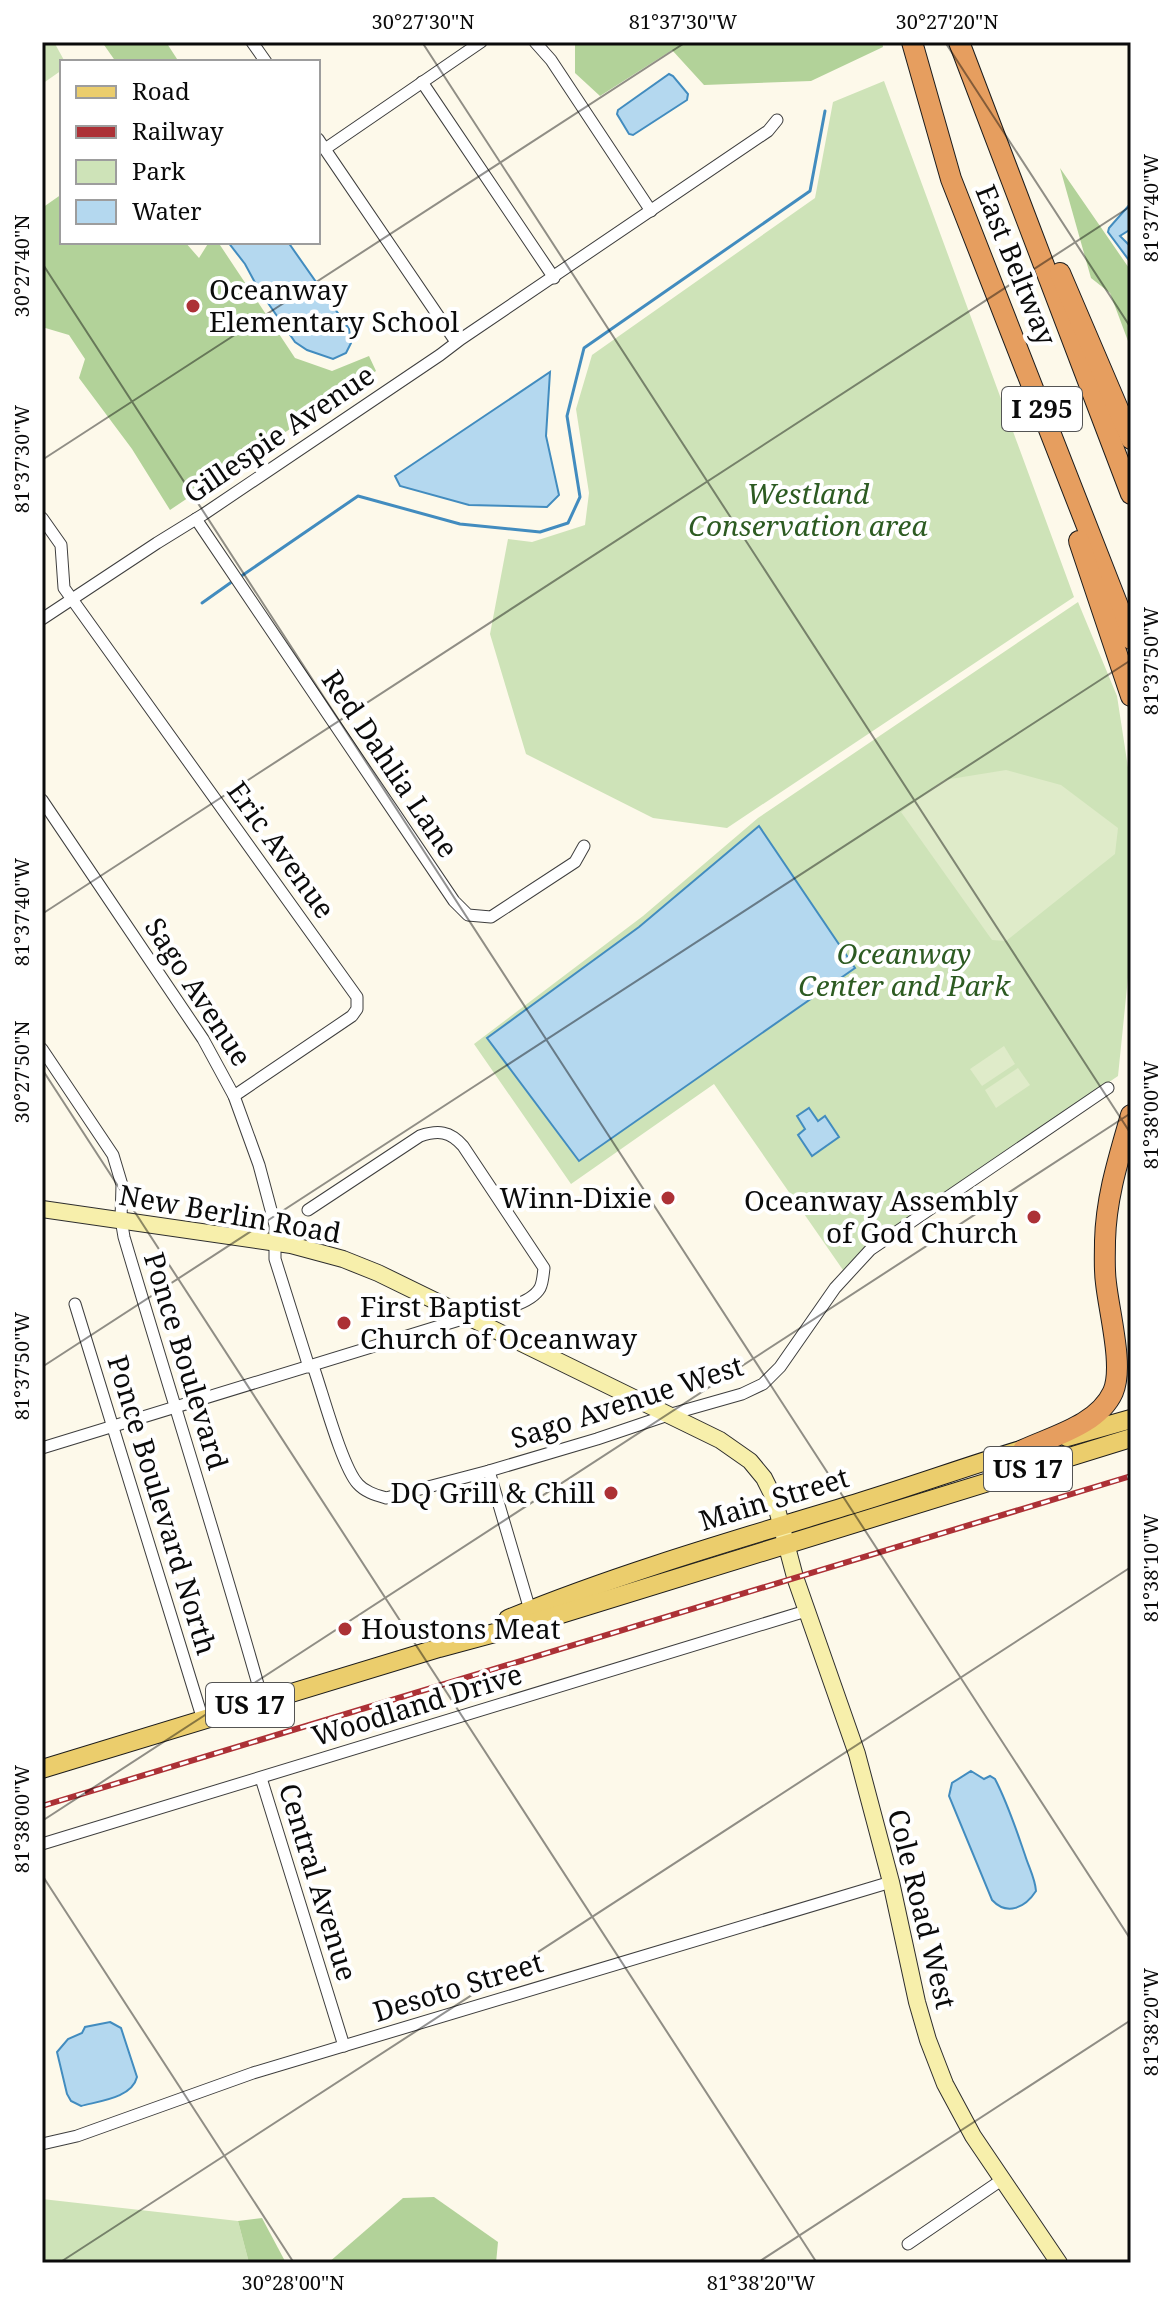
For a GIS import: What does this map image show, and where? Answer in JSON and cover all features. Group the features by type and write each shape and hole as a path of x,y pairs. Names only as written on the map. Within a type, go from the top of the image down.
{"highway":[{"name":"East Beltway","path":"912,42 951,179 1131,639"},
{"name":"East Beltway","path":"959,42 1131,494"},
{"path":"982,105 1031,206 1131,439"},
{"path":"951,179 1131,696"},
{"path":"1023,1450 1077,1426 1099,1412 1114,1391 1117,1354 1105,1280 1105,1238 1110,1192 1131,1115"},
{"path":"1105,1280 1131,1367"}],"main road":[{"name":"Main Street","path":"42,1769 439,1648 532,1623 1023,1450 1131,1419"},
{"name":"Main Street","path":"439,1648 618,1577 1131,1438"}],"street":[{"path":"252,42 265,60"},
{"path":"456,342 322,144 481,42"},
{"path":"535,42 551,60 651,211"},
{"path":"422,82 554,278"},
{"name":"Gillespie Avenue","path":"42,619 554,278 768,131 777,120"},
{"path":"42,518 61,545 64,588 72,599"},
{"name":"Red Dahlia Lane","path":"196,519 454,901 468,915 491,917 575,862 584,846"},
{"name":"Eric Avenue","path":"72,599 357,997 357,1009 352,1016 234,1096"},
{"name":"Sago Avenue","path":"42,800 203,1039 234,1096 259,1165 275,1225 275,1259 348,1467 358,1484 386,1498"},
{"name":"Ponce Boulevard","path":"42,1049 113,1155 122,1185 124,1237 263,1702"},
{"name":"Sago Avenue West","path":"386,1498 597,1439 742,1394 763,1384 780,1367 835,1288 870,1250 1108,1088"},
{"path":"42,1448 469,1317 495,1312 533,1296 541,1286 544,1268 463,1146 445,1132 435,1131 420,1136 308,1210"},
{"name":"New Berlin Road","path":"42,1209 274,1242 316,1250 378,1273 720,1440 750,1461 764,1478 774,1498 784,1534"},
{"name":"Ponce Boulevard North","path":"75,1304 203,1720"},
{"path":"489,1471 530,1610"},
{"name":"Cole Road West","path":"784,1534 806,1611 857,1754 891,1882 917,2002 936,2062 961,2116 1059,2263"},
{"name":"Woodland Drive","path":"42,1844 806,1611"},
{"name":"Central Avenue","path":"261,1778 344,2046"},
{"name":"Desoto Street","path":"42,2144 77,2136 253,2073 891,1882"},
{"path":"908,2244 1003,2179"}],"green space":[{"path":"42,42 54,42 64,60 60,60 60,71 42,84"},
{"path":"102,42 166,42 178,60 115,60"},
{"path":"575,42 882,42 883,47 811,81 704,85 672,50 600,96 575,73"},
{"name":"Westland Conservation area","path":"884,81 1074,597 727,828 653,818 526,754 490,634 508,539 532,542 585,525 589,493 576,409 592,355 815,198 833,102"},
{"path":"1060,168 1131,271 1131,349 1110,293 1091,278"},
{"name":"Oceanway Elementary School","path":"60,195 60,244 187,244 199,258 208,244 219,244 295,358 332,371 369,356 376,371 170,510 132,449 79,378 85,359 69,335 42,327 42,208"},
{"name":"Oceanway Center and Park","path":"1078,602 1117,696 1131,787 1131,948 1118,1076 861,1251 843,1270 714,1084 571,1184 474,1044 643,916 758,818"},
{"path":"1006,770 1061,785 1118,828 1115,854 1006,941 992,940 901,812 944,780"},
{"path":"1004,1046 1015,1064 982,1086 970,1069"},
{"path":"1018,1068 1030,1085 996,1108 985,1090"},
{"path":"434,2197 498,2242 496,2263 328,2263 403,2198"},
{"path":"42,2199 238,2221 249,2263 42,2263"},
{"path":"262,2218 286,2263 249,2263 238,2221"}],"water":[{"path":"669,74 688,94 687,100 633,135 629,134 617,114 618,110"},
{"path":"1131,203 1131,229 1120,236 1131,247 1131,263 1108,232"},
{"path":"230,244 289,244 349,329 351,343 346,353 333,359 307,350 295,342"},
{"path":"550,372 546,436 559,495 547,507 469,505 400,486 395,476"},
{"path":"759,826 855,968 579,1161 487,1038 639,927"},
{"path":"809,1108 818,1121 825,1116 839,1137 812,1156 798,1135 805,1129 797,1116"},
{"path":"971,1771 984,1779 990,1776 995,1779 1033,1877 1036,1891 1027,1902 1016,1908 1004,1908 992,1900 949,1796 952,1783"},
{"path":"110,2022 121,2028 137,2077 129,2090 122,2094 81,2106 71,2101 67,2094 57,2052 68,2039 82,2033 85,2027"}],"waterway":[{"path":"240,577 358,496 460,524 540,532 568,523 580,497 567,416 584,348 810,191 825,111"},
{"path":"202,603 233,581"}],"railway":[{"path":"42,1806 1131,1476"}],"place":[{"name":"Oceanway Elementary School","path":"193,306"},
{"name":"Winn-Dixie","path":"668,1198"},
{"name":"Oceanway Assembly of God Church","path":"1034,1217"},
{"name":"First Baptist Church of Oceanway","path":"344,1323"},
{"name":"DQ Grill & Chill","path":"611,1493"},
{"name":"Houstons Meat","path":"345,1629"}]}
